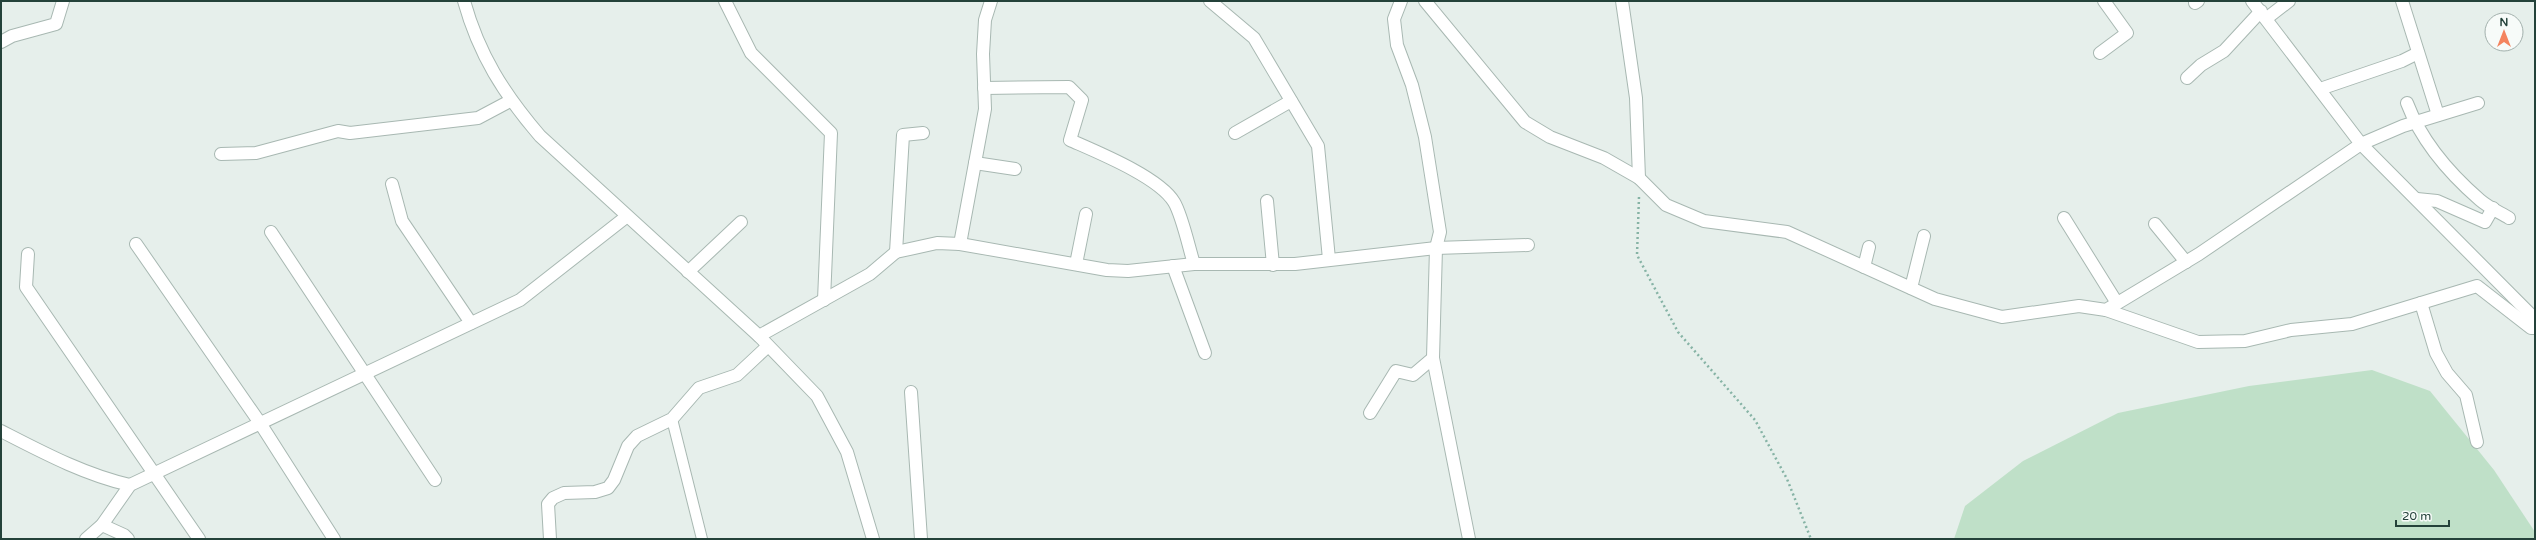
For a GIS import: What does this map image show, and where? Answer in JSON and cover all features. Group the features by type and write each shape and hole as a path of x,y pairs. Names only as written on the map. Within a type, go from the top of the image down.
{"street":[{"path":"1,42 12,36 56,24 63,1"},
{"path":"464,1 472,27 485,56 510,101 540,136 626,217 759,336 817,396 847,452 873,539"},
{"path":"725,1 751,53 831,133 824,300"},
{"path":"960,244 985,110 985,20 991,1"},
{"path":"1210,1 1254,38 1318,146 1329,259"},
{"path":"1401,1 1394,19 1397,45 1412,85 1426,137 1440,232 1436,248 1433,358 1469,539"},
{"path":"1425,1 1525,122 1550,137 1604,158 1639,178 1666,205 1704,221 1787,232 1935,299 2002,317 2078,306 2106,310 2198,342 2245,341 2291,330 2352,324 2477,286 2531,328 2535,328"},
{"path":"1622,1 1636,98 1639,178"},
{"path":"2100,53 2127,33 2104,1"},
{"path":"2252,1 2361,144 2535,319"},
{"path":"2187,78 2201,65 2224,51 2264,15 2289,1"},
{"path":"2402,1 2438,115"},
{"path":"2320,89 2402,61 2418,53"},
{"path":"984,88 1069,87 1082,100 1070,140 1126,165 1156,186 1174,202 1194,264"},
{"path":"221,154 256,153 338,131 350,133 478,118 510,101"},
{"path":"1235,133 1292,101"},
{"path":"2408,103 2415,122 2438,156 2481,201 2509,218"},
{"path":"2106,310 2186,262 2361,144 2415,122 2478,103"},
{"path":"896,252 903,135 923,133"},
{"path":"975,163 1015,169"},
{"path":"392,184 402,221 471,323"},
{"path":"2417,199 2437,201 2485,222 2493,208"},
{"path":"1267,201 1273,265"},
{"path":"1076,264 1086,214"},
{"path":"86,539 102,525 130,485 364,372 520,300 626,217"},
{"path":"2064,218 2117,303"},
{"path":"688,272 740,222"},
{"path":"2155,224 2186,262"},
{"path":"271,232 435,480"},
{"path":"1911,288 1924,236"},
{"path":"759,336 870,274 896,252 937,243 960,244 1076,264 1128,271 1194,264 1273,265 1436,248 1528,245"},
{"path":"136,244 260,423 334,539"},
{"path":"1864,267 1869,247"},
{"path":"28,254 26,287 199,539"},
{"path":"1173,266 1205,353"},
{"path":"2421,303 2436,353 2447,373 2466,395 2477,442"},
{"path":"550,539 548,504 554,498 564,493 595,492 608,488 614,480 628,446 637,436 672,419 699,388 737,375 768,346"},
{"path":"1370,413 1396,372 1413,375 1433,358"},
{"path":"911,392 921,539"},
{"path":"1,431 81,468 110,480 130,485"},
{"path":"102,525 124,535 128,539"}],"lane":[{"path":"672,419 702,539"}],"path":[{"path":"1639,178 1637,255 1678,332 1755,420 1787,479 1811,539"}],"green space":[{"path":"2372,370 2430,391 2494,470 2535,532 2535,539 1954,539 1965,506 2023,461 2118,413 2249,386"}]}
